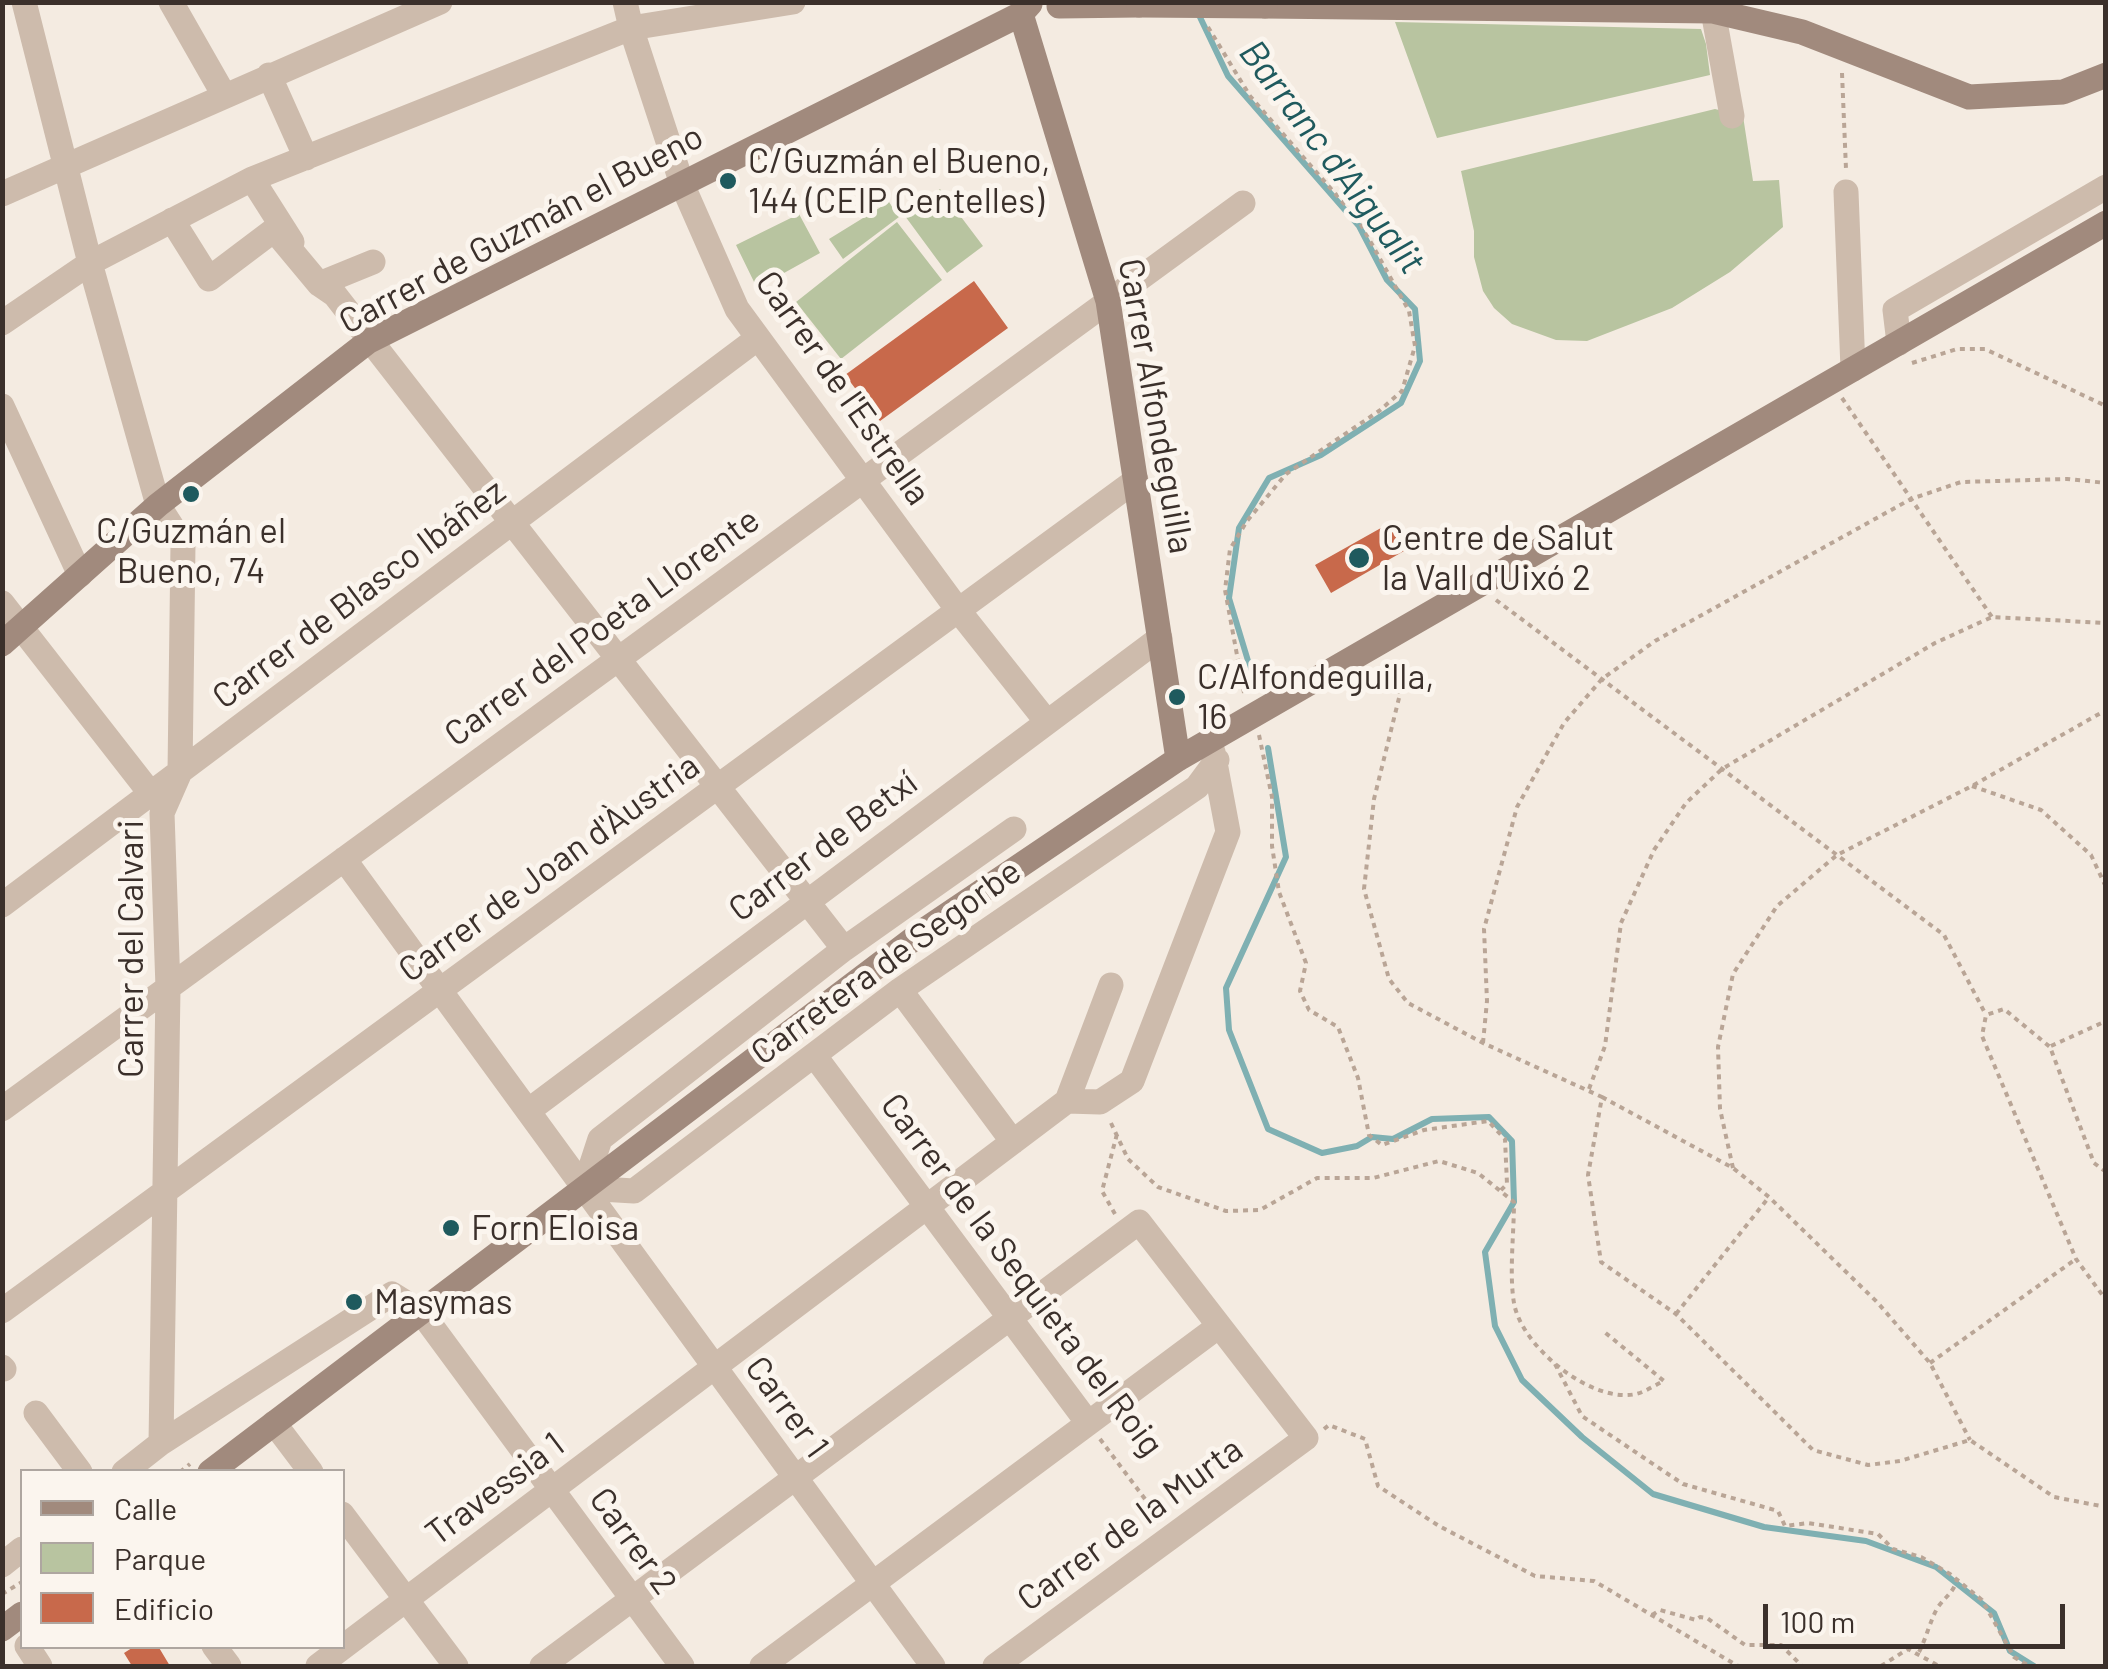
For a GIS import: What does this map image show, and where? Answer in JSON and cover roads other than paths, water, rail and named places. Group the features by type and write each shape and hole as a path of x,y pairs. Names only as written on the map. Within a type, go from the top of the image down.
{"street":[{"name":"Carrer del Calvari","path":"24,2 90,262 158,505 182,544 180,772 162,813 168,988 161,1443"},
{"path":"171,2 224,95"},
{"path":"2,194 440,2"},
{"name":"Carrer de l'Estrella","path":"625,2 682,184 737,309 958,610 1047,722"},
{"path":"2,323 90,262 252,179 631,28 793,2"},
{"path":"1026,7 1044,10 1061,4 1713,11 1802,32 1969,97 2063,92 2106,75"},
{"name":"Carrer de Guzmán el Bueno","path":"12,636 158,505 368,342 1026,7"},
{"name":"Carrer Alfondeguilla","path":"1026,7 1108,301 1178,759"},
{"path":"1713,11 1732,116"},
{"path":"268,75 306,158"},
{"path":"252,179 319,284"},
{"path":"1905,353 1895,310 2106,187"},
{"path":"1842,376 1846,192"},
{"name":"Carrer del Poeta Llorente","path":"2,1109 1243,202"},
{"path":"172,220 210,279 274,230 319,284 335,295 844,949"},
{"path":"1111,984 1067,1101 1100,1102 1132,1081 1228,832 1212,750 1476,585 1842,376 1905,353 2106,223"},
{"path":"319,284 373,262"},
{"name":"Carrer de Blasco Ibáñez","path":"2,905 758,338"},
{"path":"2,406 80,575"},
{"name":"Carrer de Joan d'Àustria","path":"2,1310 1136,480"},
{"path":"2,602 12,636 151,794"},
{"name":"Carrer de Betxí","path":"528,1110 1160,638"},
{"name":"Carretera de Segorbe","path":"214,1469 929,927 1178,759 1212,750"},
{"name":"Carretera de Segorbe","path":"584,1188 634,1192 900,990 1197,787 1212,750"},
{"name":"Carretera de Segorbe","path":"584,1188 600,1139 844,949 1014,829"},
{"name":"Carrer 1","path":"344,859 933,1666"},
{"path":"900,990 1012,1142"},
{"name":"Carrer de la Sequieta del Roig","path":"814,1055 1088,1423"},
{"name":"Travessia 1","path":"345,1646 1067,1101"},
{"path":"542,1666 1134,1226 1219,1326 762,1666"},
{"path":"128,1469 161,1443 392,1294 421,1312"},
{"name":"Carrer 2","path":"421,1312 682,1666"},
{"name":"Carrer de la Murta","path":"996,1666 1306,1438 1219,1326"},
{"path":"36,1413 78,1469"},
{"path":"274,1423 308,1469"},
{"path":"345,1518 456,1666"},
{"name":"Travessia 1","path":"318,1666 341,1649"}],"waterway":[{"name":"Barranc d'Aigualit","path":"1198,13 1228,76 1359,226 1387,280 1415,309 1420,361 1401,403 1321,455 1269,478 1239,528 1229,598 1252,674"},
{"name":"Barranc d'Aigualit","path":"1268,748 1286,857 1226,988 1229,1030 1268,1129 1322,1153 1357,1146 1372,1137 1393,1139 1432,1119 1489,1117 1512,1141 1514,1202 1485,1252 1495,1326 1522,1380 1582,1437 1653,1494 1764,1527 1866,1541 1936,1567 1994,1613 2010,1651 2034,1666"}],"place":[{"name":"C/Guzmán el Bueno, 144 (CEIP Centelles)","path":"728,181"},
{"name":"C/Guzmán el Bueno, 74","path":"191,494"},
{"name":"Centre de Salut la Vall d'Uixó 2","path":"1359,558"},
{"name":"C/Alfondeguilla, 16","path":"1177,697"},
{"name":"Forn Eloisa","path":"451,1228"},
{"name":"Masymas","path":"354,1302"}]}
